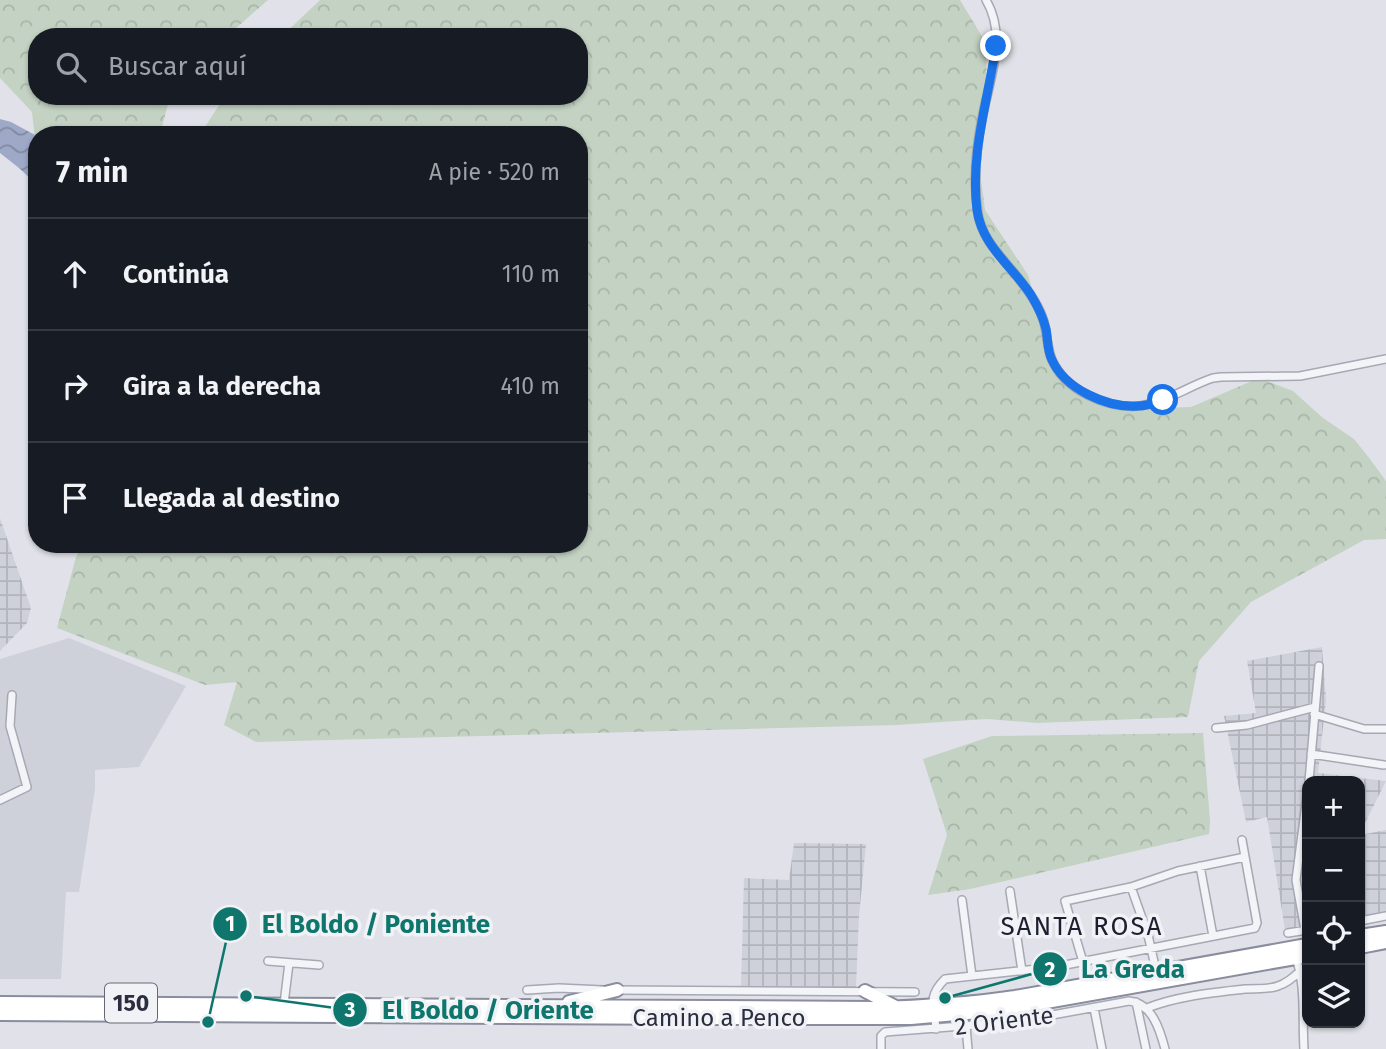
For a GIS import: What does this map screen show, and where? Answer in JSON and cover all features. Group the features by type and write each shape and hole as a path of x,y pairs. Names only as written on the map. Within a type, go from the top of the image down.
{"highway":[{"path":"1365,935 1386,932"},
{"path":"1365,946 1386,942"},
{"name":"Camino a Penco","path":"0,1014 876,1019 935,1017 1001,1010 1157,978 1299,958"},
{"path":"550,1006 617,990"},
{"path":"865,991 898,1007"},
{"name":"Camino a Penco","path":"0,1003 898,1007 935,1017"}],"street":[{"path":"986,0 995,20 997,40 978,144 979,218 988,241 1023,284 1040,312 1051,359 1059,373 1080,390 1102,400 1118,405 1138,406 1155,403 1213,378 1300,376 1386,359"},
{"path":"1309,776 1319,666"},
{"path":"0,800 27,787 10,726 12,695"},
{"path":"1216,728 1247,725 1315,710 1364,729 1386,729"},
{"path":"1311,754 1384,765"},
{"path":"1302,839 1296,877 1302,910"},
{"path":"935,1017 934,992 945,979 1083,962 1253,929 1257,923 1242,840"},
{"path":"1083,962 1065,901 1131,887 1178,871 1245,857"},
{"path":"1200,866 1213,936"},
{"path":"1131,887 1151,948 1157,978"},
{"path":"1010,891 1022,971"},
{"path":"962,900 972,976"},
{"path":"1365,920 1386,916"},
{"path":"1287,933 1302,932"},
{"path":"1147,1009 1187,996 1271,988 1289,981 1299,958"},
{"path":"1299,958 1304,1049"},
{"path":"268,961 319,965"},
{"path":"284,1004 289,963"},
{"path":"527,990 559,988 915,992"},
{"path":"1136,1002 1147,1009 1160,1031 1165,1049"},
{"path":"1136,1002 1146,1049"},
{"name":"2 Oriente","path":"881,1049 883,1033 935,1017 966,1027 1136,1002"},
{"path":"1094,1009 1102,1049"},
{"path":"966,1027 968,1049"}],"shaded area":[{"path":"0,518 31,608 27,623 0,651"},
{"path":"69,638 186,686 139,767 95,770 95,789 79,892 66,892 61,979 0,979 0,659"},
{"path":"1322,647 1326,700 1318,773 1344,776 1302,776 1302,927 1285,930 1267,817 1246,822 1224,716 1256,713 1247,661"},
{"path":"1365,779 1386,781 1365,823"},
{"path":"1386,830 1386,913 1365,916 1365,839 1365,834"},
{"path":"794,843 866,844 856,987 741,986 744,878 789,880"}],"green space":[{"path":"0,0 268,0 236,28 28,28 28,105 168,105 162,126 34,126 32,112 0,78"},
{"path":"320,0 960,0 986,43 987,99 980,172 985,210 1028,275 1056,366 1068,381 1100,399 1124,405 1191,407 1259,378 1293,391 1323,418 1354,439 1386,481 1386,539 1364,540 1251,602 1199,661 1188,717 1037,723 987,719 897,725 256,742 224,725 237,682 205,685 57,628 78,553 588,553 588,126 206,126 219,105 588,105 588,28 290,28"},
{"path":"1203,733 1209,834 970,889 928,895 947,835 923,759 992,736"}],"water":[{"path":"0,119 28,131 28,176 19,168 0,153"}],"place":[{"name":"El Boldo / Oriente","path":"246,996"},
{"name":"La Greda","path":"945,998"},
{"name":"El Boldo / Poniente","path":"208,1022"}],"district":[{"name":"SANTA ROSA","path":"1082,926"}],"route":[{"path":"996,46 976,165 977,205 985,236 1031,295 1044,323 1051,359 1059,373 1087,394 1118,405 1138,406 1163,400"}]}
